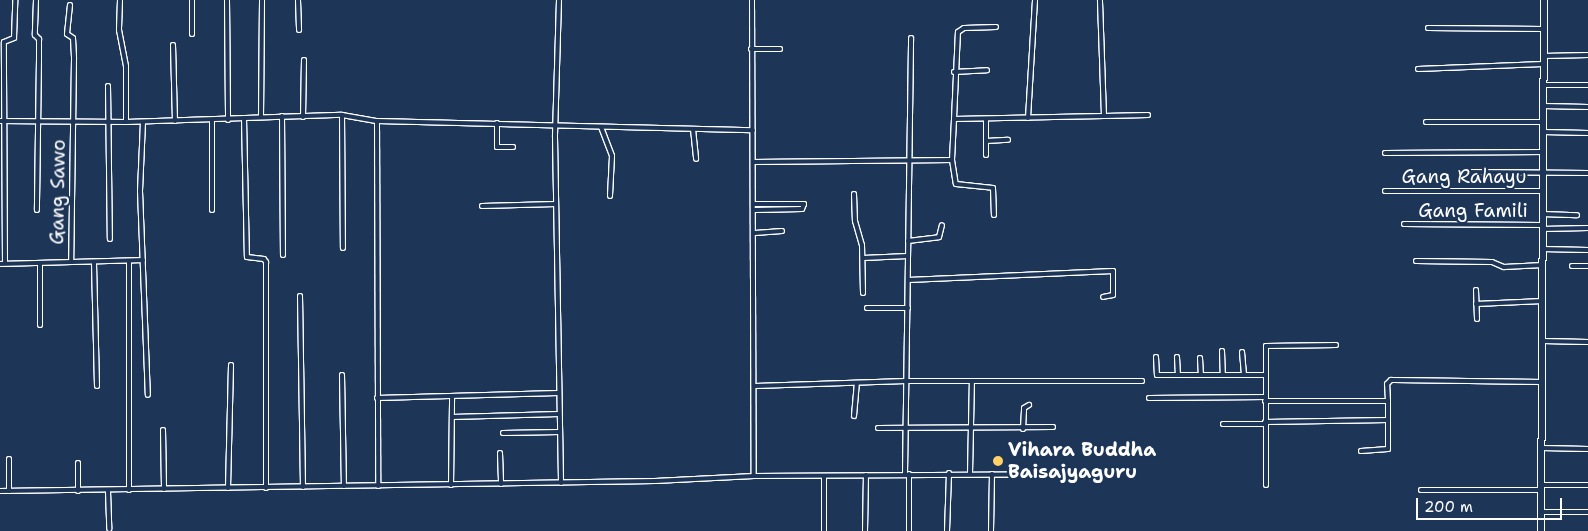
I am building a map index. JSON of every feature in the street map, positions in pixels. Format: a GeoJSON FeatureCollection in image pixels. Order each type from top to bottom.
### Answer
{"type":"FeatureCollection","features":[{"type":"Feature","properties":{"kind":"main road"},"geometry":{"type":"LineString","coordinates":[[1541,531],[1544,0]]}},
{"type":"Feature","properties":{"kind":"street"},"geometry":{"type":"LineString","coordinates":[[5,263],[2,122],[4,42],[14,38],[15,0]]}},
{"type":"Feature","properties":{"kind":"street"},"geometry":{"type":"LineString","coordinates":[[36,0],[34,35],[39,39],[37,210]]}},
{"type":"Feature","properties":{"kind":"street"},"geometry":{"type":"LineString","coordinates":[[120,0],[119,30],[126,66],[126,122]]}},
{"type":"Feature","properties":{"kind":"street"},"geometry":{"type":"LineString","coordinates":[[192,0],[192,34]]}},
{"type":"Feature","properties":{"kind":"street"},"geometry":{"type":"LineString","coordinates":[[227,0],[228,120]]}},
{"type":"Feature","properties":{"kind":"street"},"geometry":{"type":"LineString","coordinates":[[261,116],[262,0]]}},
{"type":"Feature","properties":{"kind":"street"},"geometry":{"type":"LineString","coordinates":[[298,0],[299,30]]}},
{"type":"Feature","properties":{"kind":"street"},"geometry":{"type":"LineString","coordinates":[[559,0],[556,204],[561,483]]}},
{"type":"Feature","properties":{"kind":"street"},"geometry":{"type":"LineString","coordinates":[[752,0],[751,49],[755,210],[754,476]]}},
{"type":"Feature","properties":{"kind":"street"},"geometry":{"type":"LineString","coordinates":[[1028,118],[1035,0]]}},
{"type":"Feature","properties":{"kind":"street"},"geometry":{"type":"LineString","coordinates":[[1100,0],[1104,116]]}},
{"type":"Feature","properties":{"kind":"street","name":"Gang Sawo"},"geometry":{"type":"LineString","coordinates":[[70,5],[67,34],[73,38],[74,122],[71,262]]}},
{"type":"Feature","properties":{"kind":"street"},"geometry":{"type":"LineString","coordinates":[[994,215],[993,188],[956,184],[952,160],[954,72],[959,30],[996,27]]}},
{"type":"Feature","properties":{"kind":"street"},"geometry":{"type":"LineString","coordinates":[[1428,28],[1543,29]]}},
{"type":"Feature","properties":{"kind":"street"},"geometry":{"type":"LineString","coordinates":[[909,531],[906,382],[911,38]]}},
{"type":"Feature","properties":{"kind":"street"},"geometry":{"type":"LineString","coordinates":[[173,45],[175,121]]}},
{"type":"Feature","properties":{"kind":"street"},"geometry":{"type":"LineString","coordinates":[[751,49],[780,50]]}},
{"type":"Feature","properties":{"kind":"street"},"geometry":{"type":"LineString","coordinates":[[1543,56],[1588,55]]}},
{"type":"Feature","properties":{"kind":"street"},"geometry":{"type":"LineString","coordinates":[[302,117],[304,60]]}},
{"type":"Feature","properties":{"kind":"street"},"geometry":{"type":"LineString","coordinates":[[1418,68],[1543,64]]}},
{"type":"Feature","properties":{"kind":"street"},"geometry":{"type":"LineString","coordinates":[[954,72],[987,70]]}},
{"type":"Feature","properties":{"kind":"street"},"geometry":{"type":"LineString","coordinates":[[1543,85],[1588,85]]}},
{"type":"Feature","properties":{"kind":"street"},"geometry":{"type":"LineString","coordinates":[[108,86],[106,120],[110,239]]}},
{"type":"Feature","properties":{"kind":"street"},"geometry":{"type":"LineString","coordinates":[[1543,106],[1588,106]]}},
{"type":"Feature","properties":{"kind":"street"},"geometry":{"type":"LineString","coordinates":[[954,119],[1148,114]]}},
{"type":"Feature","properties":{"kind":"street"},"geometry":{"type":"LineString","coordinates":[[2,122],[106,120],[126,122],[212,121],[261,116],[302,117],[342,115],[377,121],[753,130]]}},
{"type":"Feature","properties":{"kind":"street"},"geometry":{"type":"LineString","coordinates":[[342,115],[344,248]]}},
{"type":"Feature","properties":{"kind":"street"},"geometry":{"type":"LineString","coordinates":[[282,116],[282,255]]}},
{"type":"Feature","properties":{"kind":"street"},"geometry":{"type":"LineString","coordinates":[[244,118],[247,257],[265,259],[266,488]]}},
{"type":"Feature","properties":{"kind":"street"},"geometry":{"type":"LineString","coordinates":[[986,119],[986,155]]}},
{"type":"Feature","properties":{"kind":"street"},"geometry":{"type":"LineString","coordinates":[[212,121],[212,210]]}},
{"type":"Feature","properties":{"kind":"street"},"geometry":{"type":"LineString","coordinates":[[377,121],[378,486]]}},
{"type":"Feature","properties":{"kind":"street"},"geometry":{"type":"LineString","coordinates":[[143,122],[140,158],[148,395]]}},
{"type":"Feature","properties":{"kind":"street"},"geometry":{"type":"LineString","coordinates":[[1426,122],[1543,122]]}},
{"type":"Feature","properties":{"kind":"street"},"geometry":{"type":"LineString","coordinates":[[496,123],[497,147],[513,147]]}},
{"type":"Feature","properties":{"kind":"street"},"geometry":{"type":"LineString","coordinates":[[601,127],[612,156],[610,196]]}},
{"type":"Feature","properties":{"kind":"street"},"geometry":{"type":"LineString","coordinates":[[693,129],[696,159]]}},
{"type":"Feature","properties":{"kind":"street"},"geometry":{"type":"LineString","coordinates":[[1543,132],[1588,133]]}},
{"type":"Feature","properties":{"kind":"street"},"geometry":{"type":"LineString","coordinates":[[986,141],[1008,140]]}},
{"type":"Feature","properties":{"kind":"street"},"geometry":{"type":"LineString","coordinates":[[1385,153],[1544,152]]}},
{"type":"Feature","properties":{"kind":"street"},"geometry":{"type":"LineString","coordinates":[[753,162],[909,163],[952,160]]}},
{"type":"Feature","properties":{"kind":"street"},"geometry":{"type":"LineString","coordinates":[[1467,172],[1588,173]]}},
{"type":"Feature","properties":{"kind":"street","name":"Gang Rahayu"},"geometry":{"type":"LineString","coordinates":[[1385,190],[1542,191]]}},
{"type":"Feature","properties":{"kind":"street"},"geometry":{"type":"LineString","coordinates":[[854,194],[855,221],[863,258],[863,293]]}},
{"type":"Feature","properties":{"kind":"street"},"geometry":{"type":"LineString","coordinates":[[482,206],[556,204]]}},
{"type":"Feature","properties":{"kind":"street"},"geometry":{"type":"LineString","coordinates":[[754,204],[804,204],[802,209],[755,210]]}},
{"type":"Feature","properties":{"kind":"street"},"geometry":{"type":"LineString","coordinates":[[1542,214],[1577,215]]}},
{"type":"Feature","properties":{"kind":"street","name":"Gang Famili"},"geometry":{"type":"LineString","coordinates":[[1404,224],[1588,228]]}},
{"type":"Feature","properties":{"kind":"street"},"geometry":{"type":"LineString","coordinates":[[908,241],[939,237],[942,225]]}},
{"type":"Feature","properties":{"kind":"street"},"geometry":{"type":"LineString","coordinates":[[755,233],[782,231]]}},
{"type":"Feature","properties":{"kind":"street"},"geometry":{"type":"LineString","coordinates":[[1542,249],[1588,250]]}},
{"type":"Feature","properties":{"kind":"street"},"geometry":{"type":"LineString","coordinates":[[863,258],[908,256]]}},
{"type":"Feature","properties":{"kind":"street"},"geometry":{"type":"LineString","coordinates":[[0,264],[143,260]]}},
{"type":"Feature","properties":{"kind":"street"},"geometry":{"type":"LineString","coordinates":[[129,261],[129,490]]}},
{"type":"Feature","properties":{"kind":"street"},"geometry":{"type":"LineString","coordinates":[[1416,261],[1489,262],[1504,267],[1542,265]]}},
{"type":"Feature","properties":{"kind":"street"},"geometry":{"type":"LineString","coordinates":[[94,262],[97,386]]}},
{"type":"Feature","properties":{"kind":"street"},"geometry":{"type":"LineString","coordinates":[[40,263],[40,325]]}},
{"type":"Feature","properties":{"kind":"street"},"geometry":{"type":"LineString","coordinates":[[1572,266],[1588,266]]}},
{"type":"Feature","properties":{"kind":"street"},"geometry":{"type":"LineString","coordinates":[[908,280],[1113,271],[1113,295],[1103,297]]}},
{"type":"Feature","properties":{"kind":"street"},"geometry":{"type":"LineString","coordinates":[[1476,290],[1477,319]]}},
{"type":"Feature","properties":{"kind":"street"},"geometry":{"type":"LineString","coordinates":[[300,296],[304,487]]}},
{"type":"Feature","properties":{"kind":"street"},"geometry":{"type":"LineString","coordinates":[[1476,304],[1543,301]]}},
{"type":"Feature","properties":{"kind":"street"},"geometry":{"type":"LineString","coordinates":[[867,308],[908,308]]}},
{"type":"Feature","properties":{"kind":"street"},"geometry":{"type":"LineString","coordinates":[[1543,342],[1588,342]]}},
{"type":"Feature","properties":{"kind":"street"},"geometry":{"type":"LineString","coordinates":[[1266,486],[1266,346],[1336,346]]}},
{"type":"Feature","properties":{"kind":"street"},"geometry":{"type":"LineString","coordinates":[[1222,351],[1223,375]]}},
{"type":"Feature","properties":{"kind":"street"},"geometry":{"type":"LineString","coordinates":[[1242,352],[1244,375]]}},
{"type":"Feature","properties":{"kind":"street"},"geometry":{"type":"LineString","coordinates":[[1156,357],[1157,375],[1266,375]]}},
{"type":"Feature","properties":{"kind":"street"},"geometry":{"type":"LineString","coordinates":[[1177,357],[1178,375]]}},
{"type":"Feature","properties":{"kind":"street"},"geometry":{"type":"LineString","coordinates":[[1200,358],[1201,375]]}},
{"type":"Feature","properties":{"kind":"street"},"geometry":{"type":"LineString","coordinates":[[228,488],[231,365]]}},
{"type":"Feature","properties":{"kind":"street"},"geometry":{"type":"LineString","coordinates":[[342,375],[344,486]]}},
{"type":"Feature","properties":{"kind":"street"},"geometry":{"type":"LineString","coordinates":[[1361,451],[1388,449],[1387,384],[1391,380],[1542,382]]}},
{"type":"Feature","properties":{"kind":"street"},"geometry":{"type":"LineString","coordinates":[[755,386],[972,381],[1142,381]]}},
{"type":"Feature","properties":{"kind":"street"},"geometry":{"type":"LineString","coordinates":[[970,474],[972,381]]}},
{"type":"Feature","properties":{"kind":"street"},"geometry":{"type":"LineString","coordinates":[[854,416],[857,383]]}},
{"type":"Feature","properties":{"kind":"street"},"geometry":{"type":"LineString","coordinates":[[377,398],[558,393]]}},
{"type":"Feature","properties":{"kind":"street"},"geometry":{"type":"LineString","coordinates":[[451,485],[452,397]]}},
{"type":"Feature","properties":{"kind":"street"},"geometry":{"type":"LineString","coordinates":[[1149,398],[1388,401]]}},
{"type":"Feature","properties":{"kind":"street"},"geometry":{"type":"LineString","coordinates":[[1023,428],[1024,408],[1029,405]]}},
{"type":"Feature","properties":{"kind":"street"},"geometry":{"type":"LineString","coordinates":[[452,417],[559,414]]}},
{"type":"Feature","properties":{"kind":"street"},"geometry":{"type":"LineString","coordinates":[[1223,424],[1388,420]]}},
{"type":"Feature","properties":{"kind":"street"},"geometry":{"type":"LineString","coordinates":[[878,428],[972,430],[1052,426]]}},
{"type":"Feature","properties":{"kind":"street"},"geometry":{"type":"LineString","coordinates":[[163,430],[164,489]]}},
{"type":"Feature","properties":{"kind":"street"},"geometry":{"type":"LineString","coordinates":[[503,433],[559,432]]}},
{"type":"Feature","properties":{"kind":"street"},"geometry":{"type":"LineString","coordinates":[[1542,448],[1588,449]]}},
{"type":"Feature","properties":{"kind":"street"},"geometry":{"type":"LineString","coordinates":[[500,453],[501,484]]}},
{"type":"Feature","properties":{"kind":"street"},"geometry":{"type":"LineString","coordinates":[[9,459],[9,491]]}},
{"type":"Feature","properties":{"kind":"street"},"geometry":{"type":"LineString","coordinates":[[78,462],[78,491]]}},
{"type":"Feature","properties":{"kind":"street"},"geometry":{"type":"LineString","coordinates":[[947,531],[949,474]]}},
{"type":"Feature","properties":{"kind":"street"},"geometry":{"type":"LineString","coordinates":[[991,531],[992,474]]}},
{"type":"Feature","properties":{"kind":"street"},"geometry":{"type":"LineString","coordinates":[[0,491],[108,491],[561,483],[754,476],[1093,474]]}},
{"type":"Feature","properties":{"kind":"street"},"geometry":{"type":"LineString","coordinates":[[865,531],[866,475]]}},
{"type":"Feature","properties":{"kind":"street"},"geometry":{"type":"LineString","coordinates":[[824,476],[824,531]]}},
{"type":"Feature","properties":{"kind":"street"},"geometry":{"type":"LineString","coordinates":[[1422,490],[1588,486]]}},
{"type":"Feature","properties":{"kind":"street"},"geometry":{"type":"LineString","coordinates":[[108,491],[109,529]]}},
{"type":"Feature","properties":{"kind":"street"},"geometry":{"type":"LineString","coordinates":[[1541,512],[1588,512]]}},
{"type":"Feature","properties":{"kind":"place","name":"Vihara Buddha Baisajyaguru"},"geometry":{"type":"Point","coordinates":[998,461]}}]}
